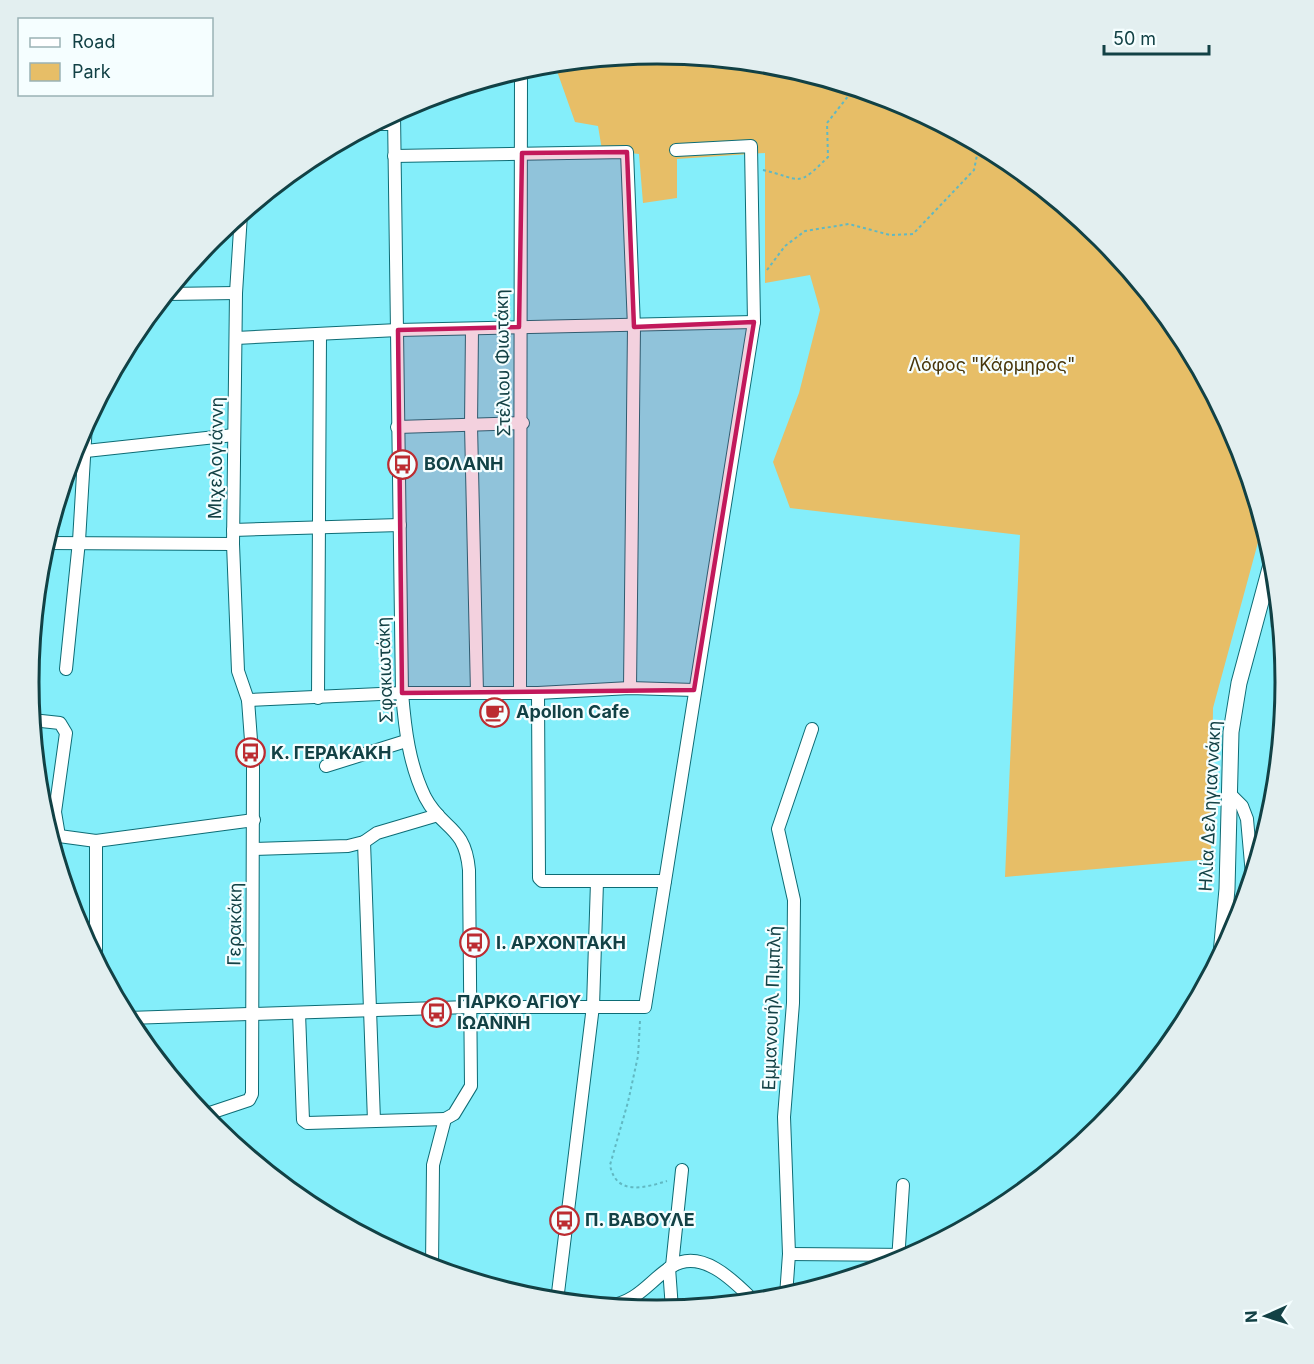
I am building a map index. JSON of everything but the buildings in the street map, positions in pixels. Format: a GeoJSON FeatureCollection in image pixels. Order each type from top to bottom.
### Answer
{"type":"FeatureCollection","features":[{"type":"Feature","properties":{"kind":"street","name":"Στέλιου Φιωτάκη"},"geometry":{"type":"LineString","coordinates":[[520,692],[523,423],[519,327],[521,79]]}},
{"type":"Feature","properties":{"kind":"street","name":"Σφακιωτάκη"},"geometry":{"type":"LineString","coordinates":[[393,124],[402,693],[406,741],[419,783],[438,814],[465,844],[468,855],[471,1086],[454,1114],[445,1119],[433,1165],[432,1257]]}},
{"type":"Feature","properties":{"kind":"street"},"geometry":{"type":"LineString","coordinates":[[138,1018],[371,1012],[469,1007],[593,1006],[641,1009],[646,1005],[754,322],[751,146],[676,150]]}},
{"type":"Feature","properties":{"kind":"street"},"geometry":{"type":"LineString","coordinates":[[394,156],[627,152],[634,327],[630,688]]}},
{"type":"Feature","properties":{"kind":"street","name":"Μιχελογιάννη"},"geometry":{"type":"LineString","coordinates":[[240,226],[236,293],[233,544],[238,671],[248,700]]}},
{"type":"Feature","properties":{"kind":"street"},"geometry":{"type":"LineString","coordinates":[[177,294],[236,293]]}},
{"type":"Feature","properties":{"kind":"street"},"geometry":{"type":"LineString","coordinates":[[236,338],[398,330],[634,327],[754,322]]}},
{"type":"Feature","properties":{"kind":"street"},"geometry":{"type":"LineString","coordinates":[[472,329],[471,425],[477,693]]}},
{"type":"Feature","properties":{"kind":"street"},"geometry":{"type":"LineString","coordinates":[[318,698],[317,529],[320,335]]}},
{"type":"Feature","properties":{"kind":"street"},"geometry":{"type":"LineString","coordinates":[[397,427],[523,423]]}},
{"type":"Feature","properties":{"kind":"street"},"geometry":{"type":"LineString","coordinates":[[86,451],[234,435]]}},
{"type":"Feature","properties":{"kind":"street"},"geometry":{"type":"LineString","coordinates":[[66,669],[86,446]]}},
{"type":"Feature","properties":{"kind":"street"},"geometry":{"type":"LineString","coordinates":[[233,530],[400,525]]}},
{"type":"Feature","properties":{"kind":"street"},"geometry":{"type":"LineString","coordinates":[[55,542],[233,544]]}},
{"type":"Feature","properties":{"kind":"street","name":"Ηλία Δεληγιαννάκη"},"geometry":{"type":"LineString","coordinates":[[1223,928],[1227,889],[1228,792],[1232,732],[1239,683],[1267,581]]}},
{"type":"Feature","properties":{"kind":"street"},"geometry":{"type":"LineString","coordinates":[[248,700],[402,693],[538,693],[630,688],[694,690]]}},
{"type":"Feature","properties":{"kind":"street"},"geometry":{"type":"LineString","coordinates":[[538,693],[539,878],[542,881],[665,881]]}},
{"type":"Feature","properties":{"kind":"street","name":"Γερακάκη"},"geometry":{"type":"LineString","coordinates":[[214,1112],[249,1100],[252,1094],[254,820],[248,700]]}},
{"type":"Feature","properties":{"kind":"street"},"geometry":{"type":"LineString","coordinates":[[40,721],[57,722],[66,733],[51,803]]}},
{"type":"Feature","properties":{"kind":"street","name":"Εµµανουήλ Πιµπλή"},"geometry":{"type":"LineString","coordinates":[[787,1286],[789,1254],[784,1117],[793,1003],[794,900],[778,829],[812,729]]}},
{"type":"Feature","properties":{"kind":"street"},"geometry":{"type":"LineString","coordinates":[[326,766],[406,741]]}},
{"type":"Feature","properties":{"kind":"street"},"geometry":{"type":"LineString","coordinates":[[1228,792],[1242,806],[1247,819],[1250,854]]}},
{"type":"Feature","properties":{"kind":"street"},"geometry":{"type":"LineString","coordinates":[[254,849],[322,848],[364,842],[377,833],[438,814]]}},
{"type":"Feature","properties":{"kind":"street"},"geometry":{"type":"LineString","coordinates":[[59,839],[96,840],[254,820]]}},
{"type":"Feature","properties":{"kind":"street"},"geometry":{"type":"LineString","coordinates":[[96,840],[96,940]]}},
{"type":"Feature","properties":{"kind":"street"},"geometry":{"type":"LineString","coordinates":[[364,842],[374,1121]]}},
{"type":"Feature","properties":{"kind":"street"},"geometry":{"type":"LineString","coordinates":[[558,1292],[593,1006],[597,882]]}},
{"type":"Feature","properties":{"kind":"street"},"geometry":{"type":"LineString","coordinates":[[299,1013],[305,1122],[445,1119]]}},
{"type":"Feature","properties":{"kind":"street"},"geometry":{"type":"LineString","coordinates":[[672,1300],[670,1267],[681,1174]]}},
{"type":"Feature","properties":{"kind":"street"},"geometry":{"type":"LineString","coordinates":[[902,1249],[903,1185]]}},
{"type":"Feature","properties":{"kind":"street"},"geometry":{"type":"LineString","coordinates":[[789,1254],[882,1257]]}},
{"type":"Feature","properties":{"kind":"street"},"geometry":{"type":"LineString","coordinates":[[628,1299],[650,1287],[670,1267],[694,1260],[713,1267],[733,1280],[747,1294]]}},
{"type":"Feature","properties":{"kind":"path"},"geometry":{"type":"LineString","coordinates":[[751,168],[789,180],[808,177],[828,157],[827,123],[849,95]]}},
{"type":"Feature","properties":{"kind":"path"},"geometry":{"type":"LineString","coordinates":[[753,290],[785,246],[806,231],[849,224],[890,235],[913,234],[974,170],[977,154]]}},
{"type":"Feature","properties":{"kind":"path"},"geometry":{"type":"LineString","coordinates":[[641,1009],[638,1056],[628,1102],[611,1154],[612,1176],[619,1184],[629,1188],[681,1174]]}},
{"type":"Feature","properties":{"kind":"highlighted area"},"geometry":{"type":"Polygon","coordinates":[[[627,152],[634,327],[754,322],[694,690],[402,693],[398,330],[519,327],[522,153],[627,152]]]}},
{"type":"Feature","properties":{"kind":"green space","name":"Λόφος \"Κάρμηρος\""},"geometry":{"type":"Polygon","coordinates":[[[617,65],[697,65],[778,76],[856,97],[930,128],[1000,168],[1064,217],[1122,275],[1171,339],[1211,409],[1242,483],[1258,541],[1213,708],[1211,859],[1005,877],[1020,535],[790,508],[773,462],[799,393],[820,310],[810,275],[765,283],[765,153],[677,159],[677,198],[643,203],[639,154],[602,150],[598,126],[575,122],[557,72],[576,69],[617,65]]]}},
{"type":"Feature","properties":{"kind":"place","name":"ΒΟΛΑΝΗ"},"geometry":{"type":"Point","coordinates":[403,464]}},
{"type":"Feature","properties":{"kind":"place","name":"Apollon Cafe"},"geometry":{"type":"Point","coordinates":[495,712]}},
{"type":"Feature","properties":{"kind":"place","name":"Κ. ΓΕΡΑΚΑΚΗ"},"geometry":{"type":"Point","coordinates":[250,753]}},
{"type":"Feature","properties":{"kind":"place","name":"Ι. ΑΡΧΟΝΤΑΚΗ"},"geometry":{"type":"Point","coordinates":[475,943]}},
{"type":"Feature","properties":{"kind":"place","name":"ΠΑΡΚΟ ΑΓΙΟΥ ΙΩΑΝΝΗ"},"geometry":{"type":"Point","coordinates":[436,1012]}},
{"type":"Feature","properties":{"kind":"place","name":"Π. ΒΑΒΟΥΛΕ"},"geometry":{"type":"Point","coordinates":[564,1220]}}]}
